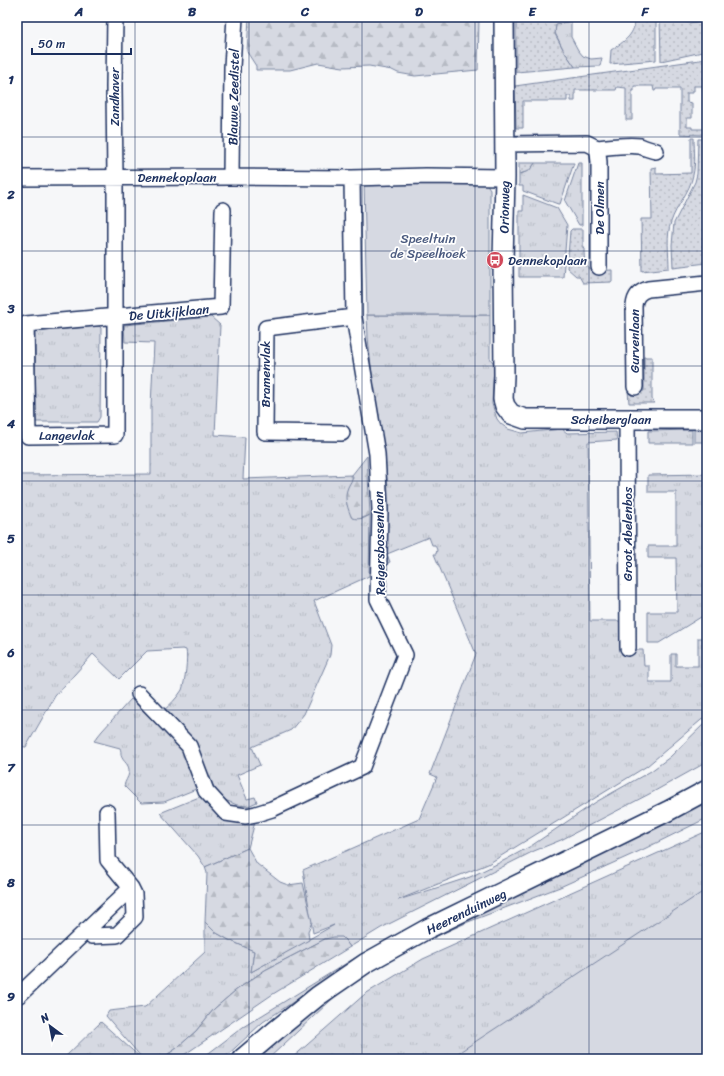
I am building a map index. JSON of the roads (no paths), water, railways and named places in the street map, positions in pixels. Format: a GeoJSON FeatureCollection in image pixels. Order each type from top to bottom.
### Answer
{"type":"FeatureCollection","features":[{"type":"Feature","properties":{"kind":"street","name":"Zandhaver"},"geometry":{"type":"LineString","coordinates":[[115,17],[115,178]]}},
{"type":"Feature","properties":{"kind":"street","name":"Blauwe Zeedistel"},"geometry":{"type":"LineString","coordinates":[[231,177],[232,67],[235,17]]}},
{"type":"Feature","properties":{"kind":"street","name":"Orionweg"},"geometry":{"type":"LineString","coordinates":[[504,17],[505,178],[503,399],[508,411],[515,416]]}},
{"type":"Feature","properties":{"kind":"street"},"geometry":{"type":"LineString","coordinates":[[505,144],[587,143],[597,148],[639,146],[656,151]]}},
{"type":"Feature","properties":{"kind":"street","name":"De Olmen"},"geometry":{"type":"LineString","coordinates":[[597,148],[599,162],[599,267]]}},
{"type":"Feature","properties":{"kind":"street","name":"Dennekoplaan"},"geometry":{"type":"LineString","coordinates":[[17,178],[352,178],[426,176],[505,178]]}},
{"type":"Feature","properties":{"kind":"street","name":"Langevlak"},"geometry":{"type":"LineString","coordinates":[[115,178],[115,316],[115,435],[28,436],[26,324],[115,316]]}},
{"type":"Feature","properties":{"kind":"street","name":"Reigersbossenlaan"},"geometry":{"type":"LineString","coordinates":[[139,694],[189,746],[206,791],[226,813],[246,816],[272,809],[362,767],[405,655],[378,599],[380,510],[377,454],[354,317],[352,178]]}},
{"type":"Feature","properties":{"kind":"street","name":"De Uitkijklaan"},"geometry":{"type":"LineString","coordinates":[[115,316],[221,307],[223,210]]}},
{"type":"Feature","properties":{"kind":"street","name":"Gurvenlaan"},"geometry":{"type":"LineString","coordinates":[[635,387],[634,300],[636,296],[648,289],[707,283]]}},
{"type":"Feature","properties":{"kind":"street","name":"Bramenvlak"},"geometry":{"type":"LineString","coordinates":[[342,433],[265,432],[266,328],[354,317]]}},
{"type":"Feature","properties":{"kind":"street","name":"Scheiberglaan"},"geometry":{"type":"LineString","coordinates":[[515,416],[525,419],[707,419]]}},
{"type":"Feature","properties":{"kind":"street","name":"Groot Abelenbos"},"geometry":{"type":"LineString","coordinates":[[627,419],[628,648]]}},
{"type":"Feature","properties":{"kind":"street","name":"Heerenduinweg"},"geometry":{"type":"LineString","coordinates":[[242,1059],[318,996],[366,963],[427,929],[668,811],[707,790]]}},
{"type":"Feature","properties":{"kind":"street"},"geometry":{"type":"LineString","coordinates":[[86,930],[92,936],[117,936],[135,917],[134,894],[131,888],[108,860],[107,812]]}},
{"type":"Feature","properties":{"kind":"street"},"geometry":{"type":"LineString","coordinates":[[17,995],[19,995],[131,888]]}},
{"type":"Feature","properties":{"kind":"place","name":"Dennekoplaan"},"geometry":{"type":"Point","coordinates":[495,260]}},
{"type":"Feature","properties":{"kind":"park label","name":"Speeltuin de Speelhoek"},"geometry":{"type":"Point","coordinates":[428,246]}}]}
